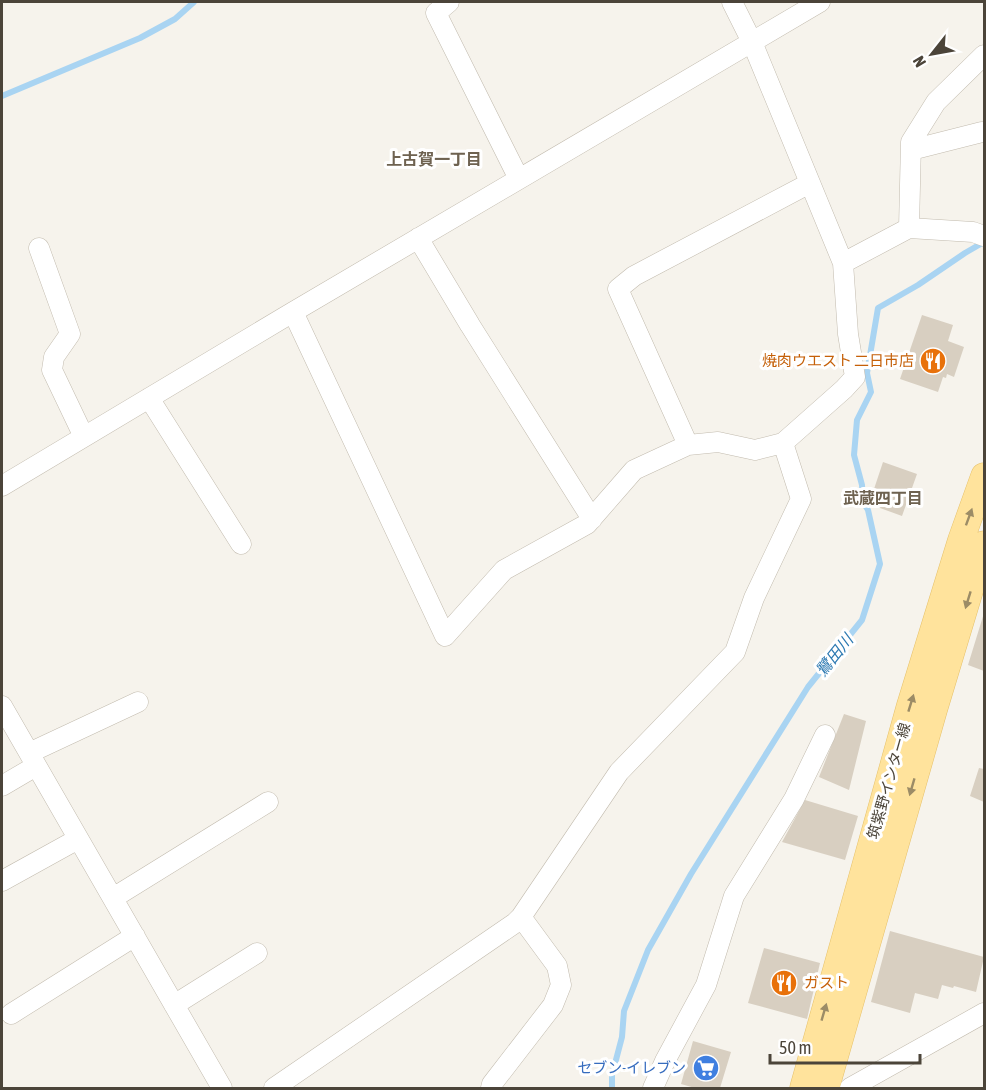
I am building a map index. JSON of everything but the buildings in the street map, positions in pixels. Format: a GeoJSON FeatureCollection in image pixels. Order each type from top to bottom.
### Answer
{"type":"FeatureCollection","features":[{"type":"Feature","properties":{"kind":"main road","name":"筑紫野インター線"},"geometry":{"type":"LineString","coordinates":[[803,1089],[910,705],[961,540],[984,476]]}},
{"type":"Feature","properties":{"kind":"main road","name":"筑紫野インター線"},"geometry":{"type":"LineString","coordinates":[[826,1089],[984,544]]}},
{"type":"Feature","properties":{"kind":"street"},"geometry":{"type":"LineString","coordinates":[[449,2],[436,13],[519,179]]}},
{"type":"Feature","properties":{"kind":"street"},"geometry":{"type":"LineString","coordinates":[[293,312],[445,636],[504,570],[587,524],[634,470],[688,445],[718,442],[755,450],[783,443],[844,389],[855,376],[848,334],[843,263],[752,42],[732,2]]}},
{"type":"Feature","properties":{"kind":"street"},"geometry":{"type":"LineString","coordinates":[[2,486],[820,2]]}},
{"type":"Feature","properties":{"kind":"street"},"geometry":{"type":"LineString","coordinates":[[909,228],[911,142],[936,102],[984,55]]}},
{"type":"Feature","properties":{"kind":"street"},"geometry":{"type":"LineString","coordinates":[[911,150],[982,132]]}},
{"type":"Feature","properties":{"kind":"street"},"geometry":{"type":"LineString","coordinates":[[688,445],[618,289],[634,276],[810,183]]}},
{"type":"Feature","properties":{"kind":"street"},"geometry":{"type":"LineString","coordinates":[[843,263],[909,228],[973,232],[984,236]]}},
{"type":"Feature","properties":{"kind":"street"},"geometry":{"type":"LineString","coordinates":[[418,238],[592,519]]}},
{"type":"Feature","properties":{"kind":"street"},"geometry":{"type":"LineString","coordinates":[[39,248],[70,334],[54,357],[52,370],[84,437]]}},
{"type":"Feature","properties":{"kind":"street"},"geometry":{"type":"LineString","coordinates":[[149,398],[241,544]]}},
{"type":"Feature","properties":{"kind":"street"},"geometry":{"type":"LineString","coordinates":[[274,1089],[515,923],[619,772],[735,652],[754,598],[801,499],[783,443]]}},
{"type":"Feature","properties":{"kind":"street"},"geometry":{"type":"LineString","coordinates":[[2,786],[33,760],[138,702]]}},
{"type":"Feature","properties":{"kind":"street"},"geometry":{"type":"LineString","coordinates":[[2,706],[222,1089]]}},
{"type":"Feature","properties":{"kind":"street"},"geometry":{"type":"LineString","coordinates":[[653,1089],[665,1061],[706,985],[734,896],[794,799],[825,735]]}},
{"type":"Feature","properties":{"kind":"street"},"geometry":{"type":"LineString","coordinates":[[112,898],[268,802]]}},
{"type":"Feature","properties":{"kind":"street"},"geometry":{"type":"LineString","coordinates":[[2,881],[78,839]]}},
{"type":"Feature","properties":{"kind":"street"},"geometry":{"type":"LineString","coordinates":[[491,1089],[492,1084],[553,1005],[561,986],[557,966],[520,917]]}},
{"type":"Feature","properties":{"kind":"street"},"geometry":{"type":"LineString","coordinates":[[11,1014],[135,936]]}},
{"type":"Feature","properties":{"kind":"street"},"geometry":{"type":"LineString","coordinates":[[174,1005],[257,954]]}},
{"type":"Feature","properties":{"kind":"street"},"geometry":{"type":"LineString","coordinates":[[850,1089],[984,1013]]}},
{"type":"Feature","properties":{"kind":"waterway"},"geometry":{"type":"LineString","coordinates":[[2,96],[140,38],[175,19],[194,2]]}},
{"type":"Feature","properties":{"kind":"waterway","name":"鷺田川"},"geometry":{"type":"LineString","coordinates":[[612,1088],[612,1075],[622,1037],[624,1011],[648,950],[691,874],[808,687],[862,620],[880,564],[868,510],[863,502],[862,485],[854,455],[857,420],[871,392],[867,373],[878,308],[984,242]]}},
{"type":"Feature","properties":{"kind":"place","name":"焼肉ウエスト 二日市店"},"geometry":{"type":"Point","coordinates":[933,361]}},
{"type":"Feature","properties":{"kind":"place","name":"ガスト"},"geometry":{"type":"Point","coordinates":[784,983]}},
{"type":"Feature","properties":{"kind":"place","name":"セブン-イレブン"},"geometry":{"type":"Point","coordinates":[706,1068]}},
{"type":"Feature","properties":{"kind":"district","name":"上古賀一丁目"},"geometry":{"type":"Point","coordinates":[434,159]}},
{"type":"Feature","properties":{"kind":"district","name":"武蔵四丁目"},"geometry":{"type":"Point","coordinates":[883,498]}}]}
